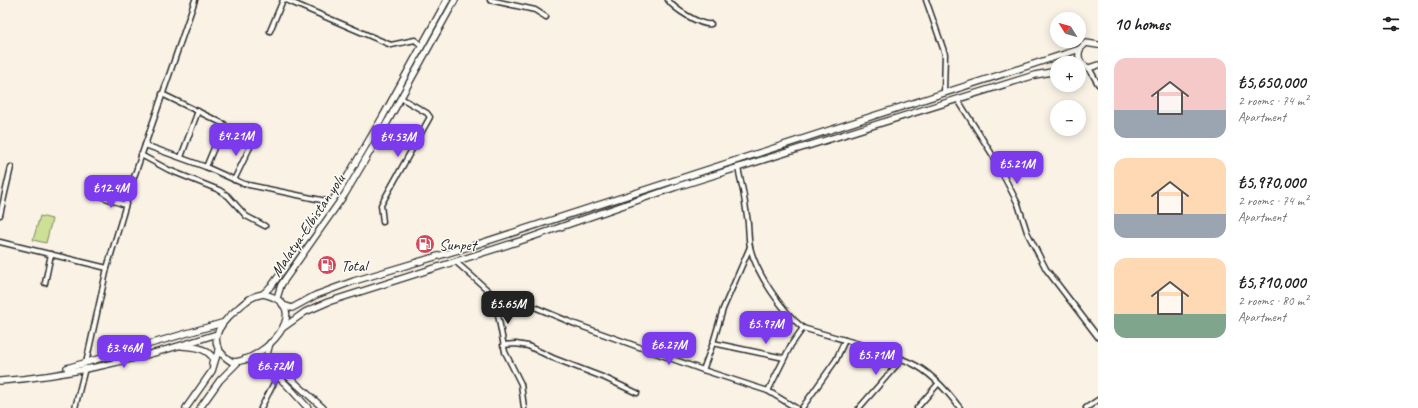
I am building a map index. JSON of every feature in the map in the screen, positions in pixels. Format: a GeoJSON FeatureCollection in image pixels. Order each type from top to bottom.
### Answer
{"type":"FeatureCollection","features":[{"type":"Feature","properties":{"kind":"main road","name":"Malatya-Elbistan yolu"},"geometry":{"type":"LineString","coordinates":[[263,294],[273,284],[331,202],[382,118],[447,0]]}},
{"type":"Feature","properties":{"kind":"main road","name":"Malatya-Elbistan yolu"},"geometry":{"type":"LineString","coordinates":[[277,298],[281,285],[345,194],[401,98],[455,0]]}},
{"type":"Feature","properties":{"kind":"main road"},"geometry":{"type":"LineString","coordinates":[[283,305],[292,308],[316,295],[354,281],[474,245],[1080,49],[1086,43],[1097,44]]}},
{"type":"Feature","properties":{"kind":"main road"},"geometry":{"type":"LineString","coordinates":[[1078,56],[1080,49]]}},
{"type":"Feature","properties":{"kind":"main road"},"geometry":{"type":"LineString","coordinates":[[1086,67],[1098,65]]}},
{"type":"Feature","properties":{"kind":"main road"},"geometry":{"type":"LineString","coordinates":[[284,327],[305,312],[328,302],[526,240],[676,187],[1035,75],[1050,72]]}},
{"type":"Feature","properties":{"kind":"main road"},"geometry":{"type":"LineString","coordinates":[[86,365],[222,323],[253,296],[263,294],[277,298],[283,305],[287,319],[282,332],[259,352],[238,362],[220,380],[200,408]]}},
{"type":"Feature","properties":{"kind":"main road"},"geometry":{"type":"LineString","coordinates":[[222,323],[217,334],[216,344],[227,359],[232,362],[238,362]]}},
{"type":"Feature","properties":{"kind":"main road"},"geometry":{"type":"LineString","coordinates":[[0,381],[25,379],[178,346],[217,334]]}},
{"type":"Feature","properties":{"kind":"main road"},"geometry":{"type":"LineString","coordinates":[[270,342],[267,354],[271,362],[323,408]]}},
{"type":"Feature","properties":{"kind":"main road"},"geometry":{"type":"LineString","coordinates":[[178,346],[198,347],[209,353],[213,358],[212,371]]}},
{"type":"Feature","properties":{"kind":"main road"},"geometry":{"type":"LineString","coordinates":[[186,408],[212,371],[219,348]]}},
{"type":"Feature","properties":{"kind":"main road"},"geometry":{"type":"LineString","coordinates":[[245,359],[265,366],[308,408]]}},
{"type":"Feature","properties":{"kind":"street"},"geometry":{"type":"LineString","coordinates":[[75,408],[86,365],[106,268],[141,155],[195,0]]}},
{"type":"Feature","properties":{"kind":"street"},"geometry":{"type":"LineString","coordinates":[[270,31],[283,0]]}},
{"type":"Feature","properties":{"kind":"street"},"geometry":{"type":"LineString","coordinates":[[286,0],[391,45],[415,40],[422,46]]}},
{"type":"Feature","properties":{"kind":"street"},"geometry":{"type":"LineString","coordinates":[[490,0],[535,10],[546,17]]}},
{"type":"Feature","properties":{"kind":"street"},"geometry":{"type":"LineString","coordinates":[[668,0],[694,20],[707,25],[711,24]]}},
{"type":"Feature","properties":{"kind":"street"},"geometry":{"type":"LineString","coordinates":[[926,0],[945,54],[944,92]]}},
{"type":"Feature","properties":{"kind":"street"},"geometry":{"type":"LineString","coordinates":[[1086,68],[1098,84]]}},
{"type":"Feature","properties":{"kind":"street"},"geometry":{"type":"LineString","coordinates":[[162,94],[224,124],[206,167]]}},
{"type":"Feature","properties":{"kind":"street"},"geometry":{"type":"LineString","coordinates":[[383,222],[380,205],[430,117],[427,113],[401,98]]}},
{"type":"Feature","properties":{"kind":"street"},"geometry":{"type":"LineString","coordinates":[[958,100],[995,160],[1018,204],[1028,232],[1042,258],[1046,269],[1098,337]]}},
{"type":"Feature","properties":{"kind":"street"},"geometry":{"type":"LineString","coordinates":[[181,157],[198,111]]}},
{"type":"Feature","properties":{"kind":"street"},"geometry":{"type":"LineString","coordinates":[[234,180],[253,141]]}},
{"type":"Feature","properties":{"kind":"street"},"geometry":{"type":"LineString","coordinates":[[145,145],[181,157],[234,180],[253,186],[331,202]]}},
{"type":"Feature","properties":{"kind":"street"},"geometry":{"type":"LineString","coordinates":[[141,155],[169,170],[220,190],[228,196],[246,216],[265,226]]}},
{"type":"Feature","properties":{"kind":"street"},"geometry":{"type":"LineString","coordinates":[[0,215],[11,167]]}},
{"type":"Feature","properties":{"kind":"street"},"geometry":{"type":"LineString","coordinates":[[738,168],[745,201],[750,247],[760,272],[794,321],[804,328],[845,340],[912,363],[938,384],[960,408]]}},
{"type":"Feature","properties":{"kind":"street"},"geometry":{"type":"LineString","coordinates":[[103,197],[125,205]]}},
{"type":"Feature","properties":{"kind":"street"},"geometry":{"type":"LineString","coordinates":[[0,242],[106,268]]}},
{"type":"Feature","properties":{"kind":"street"},"geometry":{"type":"LineString","coordinates":[[702,370],[714,343],[723,309],[750,247]]}},
{"type":"Feature","properties":{"kind":"street"},"geometry":{"type":"LineString","coordinates":[[45,283],[51,254]]}},
{"type":"Feature","properties":{"kind":"street"},"geometry":{"type":"LineString","coordinates":[[456,262],[491,293],[495,299],[503,345],[521,384],[524,408]]}},
{"type":"Feature","properties":{"kind":"street"},"geometry":{"type":"LineString","coordinates":[[495,299],[520,301],[575,324],[702,370],[768,391],[796,408]]}},
{"type":"Feature","properties":{"kind":"street"},"geometry":{"type":"LineString","coordinates":[[768,391],[791,344],[804,328]]}},
{"type":"Feature","properties":{"kind":"street"},"geometry":{"type":"LineString","coordinates":[[802,408],[836,360],[845,340]]}},
{"type":"Feature","properties":{"kind":"street"},"geometry":{"type":"LineString","coordinates":[[714,343],[784,358]]}},
{"type":"Feature","properties":{"kind":"street"},"geometry":{"type":"LineString","coordinates":[[503,345],[516,344],[528,346],[553,358],[606,378],[637,393]]}},
{"type":"Feature","properties":{"kind":"street"},"geometry":{"type":"LineString","coordinates":[[859,408],[902,359]]}},
{"type":"Feature","properties":{"kind":"street"},"geometry":{"type":"LineString","coordinates":[[261,408],[277,377]]}},
{"type":"Feature","properties":{"kind":"street"},"geometry":{"type":"LineString","coordinates":[[917,408],[938,384]]}},
{"type":"Feature","properties":{"kind":"street"},"geometry":{"type":"LineString","coordinates":[[1086,408],[1098,400]]}},
{"type":"Feature","properties":{"kind":"green space"},"geometry":{"type":"Polygon","coordinates":[[[40,216],[52,219],[46,243],[33,240],[40,216]]]}},
{"type":"Feature","properties":{"kind":"place","name":"Sunpet"},"geometry":{"type":"Point","coordinates":[425,244]}},
{"type":"Feature","properties":{"kind":"place","name":"Total"},"geometry":{"type":"Point","coordinates":[327,265]}}]}
